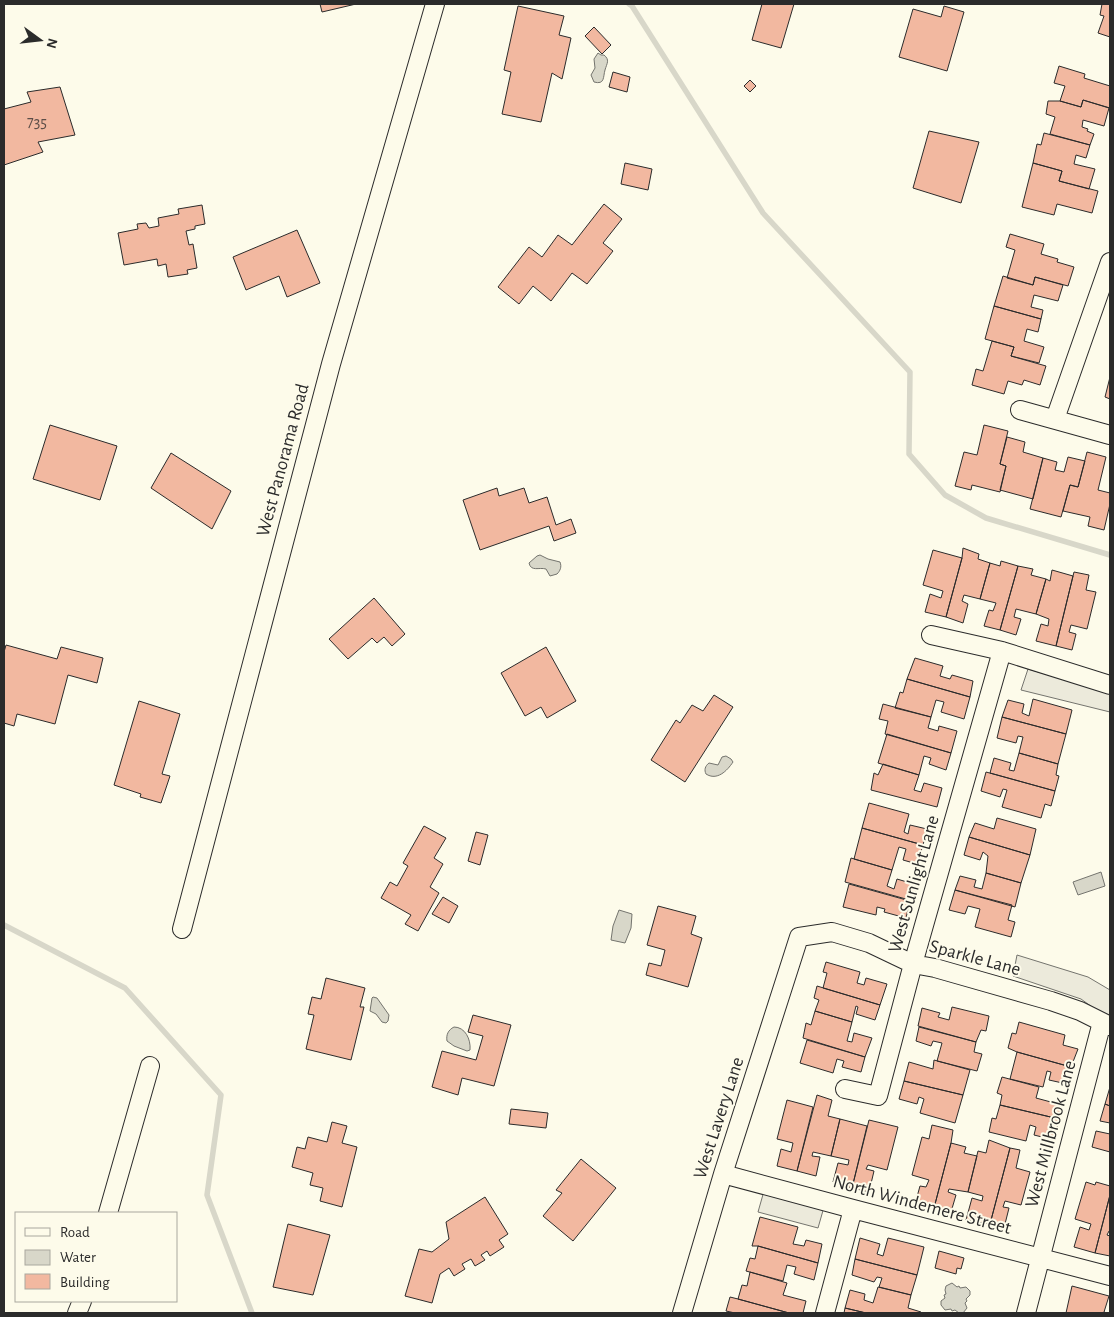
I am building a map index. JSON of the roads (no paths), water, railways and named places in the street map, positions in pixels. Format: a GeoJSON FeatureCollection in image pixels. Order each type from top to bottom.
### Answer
{"type":"FeatureCollection","features":[{"type":"Feature","properties":{"kind":"street","name":"West Panorama Road"},"geometry":{"type":"LineString","coordinates":[[182,929],[330,364],[435,4]]}},
{"type":"Feature","properties":{"kind":"street"},"geometry":{"type":"LineString","coordinates":[[1056,419],[1110,262]]}},
{"type":"Feature","properties":{"kind":"street"},"geometry":{"type":"LineString","coordinates":[[1020,410],[1110,435]]}},
{"type":"Feature","properties":{"kind":"street"},"geometry":{"type":"LineString","coordinates":[[931,635],[1002,651],[1110,685]]}},
{"type":"Feature","properties":{"kind":"street","name":"West Sunlight Lane"},"geometry":{"type":"LineString","coordinates":[[845,1089],[878,1096],[1002,651]]}},
{"type":"Feature","properties":{"kind":"street","name":"Sparkle Lane"},"geometry":{"type":"LineString","coordinates":[[800,936],[832,932],[869,943],[914,964],[1051,1000],[1080,1011],[1106,1024]]}},
{"type":"Feature","properties":{"kind":"street","name":"West Lavery Lane"},"geometry":{"type":"LineString","coordinates":[[682,1313],[723,1174],[800,936]]}},
{"type":"Feature","properties":{"kind":"street","name":"West Millbrook Lane"},"geometry":{"type":"LineString","coordinates":[[1026,1313],[1106,1024]]}},
{"type":"Feature","properties":{"kind":"street"},"geometry":{"type":"LineString","coordinates":[[108,1212],[150,1066]]}},
{"type":"Feature","properties":{"kind":"street","name":"North Windemere Street"},"geometry":{"type":"LineString","coordinates":[[723,1174],[1110,1276]]}},
{"type":"Feature","properties":{"kind":"street"},"geometry":{"type":"LineString","coordinates":[[825,1313],[853,1209]]}},
{"type":"Feature","properties":{"kind":"water"},"geometry":{"type":"Polygon","coordinates":[[[598,53],[604,55],[608,62],[603,80],[598,83],[594,82],[591,75],[595,68],[594,59],[598,53]]]}},
{"type":"Feature","properties":{"kind":"water"},"geometry":{"type":"Polygon","coordinates":[[[540,555],[560,562],[561,566],[557,574],[550,576],[546,569],[536,569],[530,566],[529,563],[540,555]]]}},
{"type":"Feature","properties":{"kind":"water"},"geometry":{"type":"Polygon","coordinates":[[[726,756],[733,762],[725,772],[718,776],[706,774],[705,768],[709,763],[718,765],[722,757],[726,756]]]}},
{"type":"Feature","properties":{"kind":"water"},"geometry":{"type":"Polygon","coordinates":[[[1101,872],[1105,886],[1078,895],[1073,882],[1101,872]]]}},
{"type":"Feature","properties":{"kind":"water"},"geometry":{"type":"Polygon","coordinates":[[[619,910],[632,914],[631,928],[625,943],[611,940],[613,926],[619,910]]]}},
{"type":"Feature","properties":{"kind":"water"},"geometry":{"type":"Polygon","coordinates":[[[373,997],[377,998],[389,1015],[386,1023],[382,1022],[376,1014],[370,1011],[373,997]]]}},
{"type":"Feature","properties":{"kind":"water"},"geometry":{"type":"Polygon","coordinates":[[[454,1027],[461,1029],[467,1034],[470,1050],[467,1051],[454,1046],[447,1041],[448,1033],[454,1027]]]}},
{"type":"Feature","properties":{"kind":"water"},"geometry":{"type":"Polygon","coordinates":[[[952,1283],[960,1288],[966,1287],[970,1291],[970,1295],[965,1303],[967,1308],[963,1313],[955,1310],[952,1311],[951,1309],[945,1310],[941,1305],[941,1301],[945,1298],[946,1286],[952,1283]]]}},
{"type":"Feature","properties":{"kind":"waterway"},"geometry":{"type":"LineString","coordinates":[[629,4],[763,213],[910,372],[909,454],[945,495],[986,518],[1110,555]]}},
{"type":"Feature","properties":{"kind":"waterway"},"geometry":{"type":"LineString","coordinates":[[4,925],[125,988],[221,1095],[207,1195],[252,1313]]}}]}
